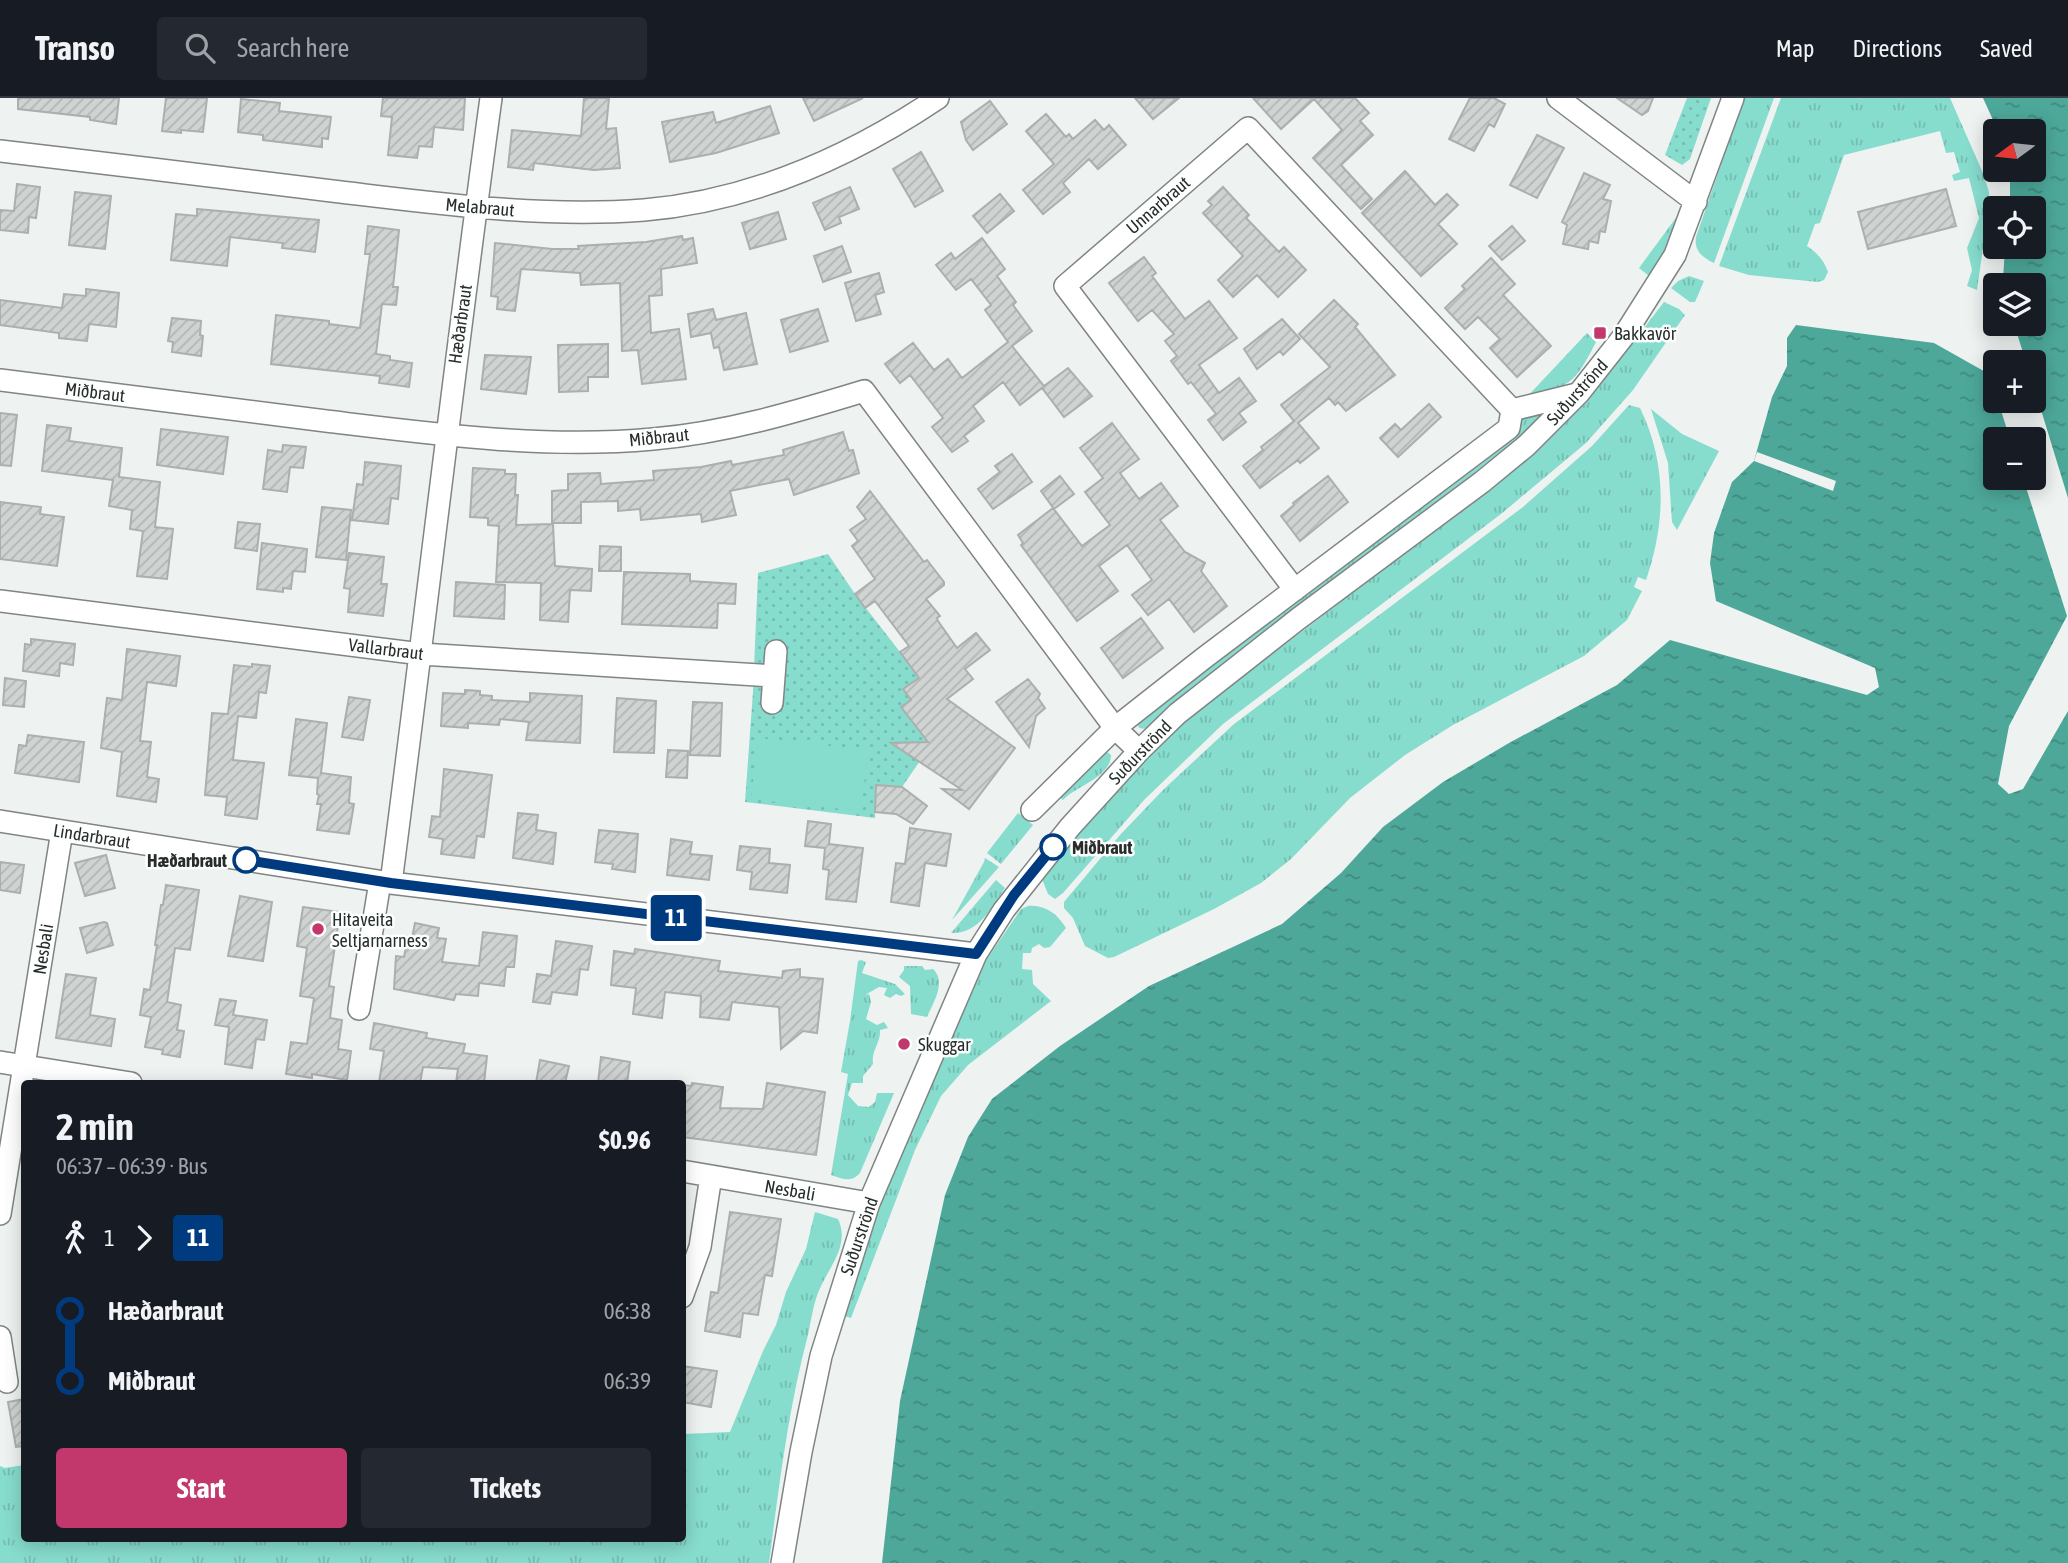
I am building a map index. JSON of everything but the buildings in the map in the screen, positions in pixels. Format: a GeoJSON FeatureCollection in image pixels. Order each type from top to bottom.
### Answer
{"type":"FeatureCollection","features":[{"type":"Feature","properties":{"kind":"street","name":"Hæðarbraut"},"geometry":{"type":"LineString","coordinates":[[359,1009],[385,882],[421,654],[446,435],[491,98]]}},
{"type":"Feature","properties":{"kind":"street","name":"Melabraut"},"geometry":{"type":"LineString","coordinates":[[0,151],[476,208],[560,213],[617,212],[732,194],[793,175],[855,148],[906,120],[938,98]]}},
{"type":"Feature","properties":{"kind":"street"},"geometry":{"type":"LineString","coordinates":[[1558,98],[1696,202]]}},
{"type":"Feature","properties":{"kind":"street","name":"Suðurströnd"},"geometry":{"type":"LineString","coordinates":[[782,1563],[821,1356],[869,1203],[976,954],[1004,910],[1040,862],[1139,751],[1177,714],[1298,618],[1491,475],[1526,446],[1579,393],[1613,351],[1675,255],[1733,98]]}},
{"type":"Feature","properties":{"kind":"street","name":"Unnarbraut"},"geometry":{"type":"LineString","coordinates":[[1295,590],[1065,286],[1248,128],[1512,410]]}},
{"type":"Feature","properties":{"kind":"street","name":"Miðbraut"},"geometry":{"type":"LineString","coordinates":[[0,380],[446,435],[579,442],[653,439],[721,429],[784,415],[864,391],[1115,728],[1139,751]]}},
{"type":"Feature","properties":{"kind":"street"},"geometry":{"type":"LineString","coordinates":[[1032,810],[1115,728],[1509,428],[1512,410],[1579,393]]}},
{"type":"Feature","properties":{"kind":"street","name":"Vallarbraut"},"geometry":{"type":"LineString","coordinates":[[0,601],[421,654],[774,676]]}},
{"type":"Feature","properties":{"kind":"street"},"geometry":{"type":"LineString","coordinates":[[772,703],[776,651]]}},
{"type":"Feature","properties":{"kind":"street","name":"Lindarbraut"},"geometry":{"type":"LineString","coordinates":[[0,821],[385,882],[976,954]]}},
{"type":"Feature","properties":{"kind":"street","name":"Nesbali"},"geometry":{"type":"LineString","coordinates":[[22,1080],[62,831]]}},
{"type":"Feature","properties":{"kind":"street"},"geometry":{"type":"LineString","coordinates":[[0,1062],[112,1080]]}},
{"type":"Feature","properties":{"kind":"street","name":"Nesbali"},"geometry":{"type":"LineString","coordinates":[[0,1214],[21,1084]]}},
{"type":"Feature","properties":{"kind":"street","name":"Nesbali"},"geometry":{"type":"LineString","coordinates":[[686,1172],[869,1203]]}},
{"type":"Feature","properties":{"kind":"street"},"geometry":{"type":"LineString","coordinates":[[686,1286],[700,1247],[711,1176]]}},
{"type":"Feature","properties":{"kind":"street"},"geometry":{"type":"LineString","coordinates":[[0,1337],[7,1382]]}},
{"type":"Feature","properties":{"kind":"green space"},"geometry":{"type":"Polygon","coordinates":[[[1687,98],[1711,98],[1690,159],[1682,165],[1665,155],[1687,98]]]}},
{"type":"Feature","properties":{"kind":"green space"},"geometry":{"type":"Polygon","coordinates":[[[1744,98],[1774,98],[1714,263],[1700,253],[1696,246],[1696,237],[1744,98]]]}},
{"type":"Feature","properties":{"kind":"green space"},"geometry":{"type":"Polygon","coordinates":[[[1781,98],[1950,98],[1989,192],[1989,196],[1983,196],[1983,248],[1977,290],[1967,286],[1972,270],[1967,248],[1979,218],[1969,178],[1954,181],[1952,175],[1960,172],[1954,152],[1946,153],[1940,131],[1844,155],[1820,223],[1815,224],[1807,246],[1817,254],[1828,272],[1824,280],[1818,282],[1749,275],[1719,266],[1781,98]]]}},
{"type":"Feature","properties":{"kind":"green space"},"geometry":{"type":"Polygon","coordinates":[[[1678,215],[1680,216],[1658,264],[1649,276],[1639,268],[1678,215]]]}},
{"type":"Feature","properties":{"kind":"green space"},"geometry":{"type":"Polygon","coordinates":[[[1689,276],[1704,281],[1695,302],[1690,302],[1671,288],[1689,276]]]}},
{"type":"Feature","properties":{"kind":"green space"},"geometry":{"type":"Polygon","coordinates":[[[1664,302],[1685,315],[1633,390],[1586,443],[1501,514],[1223,724],[1144,800],[1063,893],[1055,899],[1048,894],[1042,879],[1112,796],[1188,718],[1521,465],[1587,402],[1664,302]]]}},
{"type":"Feature","properties":{"kind":"green space"},"geometry":{"type":"Polygon","coordinates":[[[1587,333],[1596,342],[1576,376],[1552,391],[1524,400],[1587,333]]]}},
{"type":"Feature","properties":{"kind":"green space"},"geometry":{"type":"Polygon","coordinates":[[[1629,405],[1640,408],[1649,429],[1661,493],[1653,558],[1646,580],[1638,577],[1634,587],[1642,591],[1627,620],[1584,656],[1453,725],[1405,755],[1350,798],[1291,859],[1261,883],[1114,957],[1108,958],[1085,946],[1073,918],[1064,908],[1064,902],[1120,835],[1164,789],[1234,724],[1523,507],[1592,446],[1629,405]]]}},
{"type":"Feature","properties":{"kind":"green space"},"geometry":{"type":"Polygon","coordinates":[[[1548,409],[1511,445],[1192,687],[1146,729],[1139,728],[1137,722],[1519,429],[1522,417],[1548,409]]]}},
{"type":"Feature","properties":{"kind":"green space"},"geometry":{"type":"Polygon","coordinates":[[[1651,409],[1682,434],[1719,451],[1677,530],[1672,522],[1668,463],[1651,409]]]}},
{"type":"Feature","properties":{"kind":"green space"},"geometry":{"type":"Polygon","coordinates":[[[828,554],[918,678],[904,689],[911,700],[902,707],[946,723],[902,787],[876,785],[875,818],[745,802],[758,573],[828,554]]]}},
{"type":"Feature","properties":{"kind":"green space"},"geometry":{"type":"Polygon","coordinates":[[[758,738],[868,750],[861,811],[751,799],[758,738]]]}},
{"type":"Feature","properties":{"kind":"green space"},"geometry":{"type":"Polygon","coordinates":[[[1106,751],[1111,755],[1109,763],[1099,775],[1063,800],[1059,797],[1106,751]]]}},
{"type":"Feature","properties":{"kind":"green space"},"geometry":{"type":"Polygon","coordinates":[[[1018,813],[1033,825],[1001,864],[987,853],[1018,813]]]}},
{"type":"Feature","properties":{"kind":"green space"},"geometry":{"type":"Polygon","coordinates":[[[985,858],[999,867],[952,920],[984,862],[985,858]]]}},
{"type":"Feature","properties":{"kind":"green space"},"geometry":{"type":"Polygon","coordinates":[[[996,880],[1005,888],[989,911],[969,929],[951,933],[996,880]]]}},
{"type":"Feature","properties":{"kind":"green space"},"geometry":{"type":"Polygon","coordinates":[[[1028,906],[1050,911],[1066,928],[1050,947],[1044,948],[1039,944],[1032,948],[1031,953],[1023,953],[1022,969],[1032,970],[1033,984],[1051,1001],[968,1065],[941,1096],[915,1150],[851,1318],[844,1316],[878,1208],[984,963],[1021,909],[1028,906]]]}},
{"type":"Feature","properties":{"kind":"green space"},"geometry":{"type":"Polygon","coordinates":[[[858,961],[866,962],[862,973],[895,984],[905,994],[896,994],[890,998],[884,995],[887,988],[879,987],[865,995],[869,994],[871,1002],[866,1019],[877,1025],[884,1022],[888,1028],[880,1030],[873,1064],[863,1076],[863,1083],[852,1083],[848,1095],[858,1106],[869,1107],[875,1102],[877,1093],[894,1093],[860,1173],[847,1179],[831,1175],[848,1074],[841,1072],[858,961]]]}},
{"type":"Feature","properties":{"kind":"green space"},"geometry":{"type":"Polygon","coordinates":[[[904,966],[922,966],[925,970],[933,969],[937,974],[939,986],[927,1017],[911,1014],[910,986],[899,977],[904,966]]]}},
{"type":"Feature","properties":{"kind":"green space"},"geometry":{"type":"Polygon","coordinates":[[[815,1212],[838,1219],[842,1239],[840,1248],[816,1298],[795,1391],[769,1563],[0,1563],[0,1466],[5,1468],[21,1465],[21,1542],[686,1542],[686,1434],[730,1432],[806,1249],[815,1212]]]}},
{"type":"Feature","properties":{"kind":"water"},"geometry":{"type":"Polygon","coordinates":[[[1983,98],[2068,98],[2068,498],[2042,413],[2046,413],[2046,350],[2022,350],[2018,336],[2046,336],[2046,273],[2003,273],[2004,259],[2046,259],[2046,196],[2010,196],[2010,182],[2046,182],[2046,119],[1993,119],[1983,98]]]}},
{"type":"Feature","properties":{"kind":"water"},"geometry":{"type":"Polygon","coordinates":[[[1796,325],[1934,343],[1983,371],[1983,413],[2002,413],[2006,427],[1983,427],[1983,490],[2027,490],[2067,616],[2009,726],[1998,784],[2009,794],[2023,789],[2068,711],[2068,1563],[882,1563],[900,1401],[945,1195],[968,1137],[992,1099],[1060,1046],[1149,986],[1282,924],[1341,873],[1383,827],[1443,782],[1617,685],[1670,640],[1867,695],[1879,687],[1875,668],[1716,601],[1710,563],[1714,533],[1732,482],[1754,461],[1772,397],[1787,366],[1787,338],[1796,325]]]}},
{"type":"Feature","properties":{"kind":"pier"},"geometry":{"type":"Polygon","coordinates":[[[1757,452],[1836,481],[1833,491],[1754,461],[1757,452]]]}},
{"type":"Feature","properties":{"kind":"bus line","name":"11"},"geometry":{"type":"LineString","coordinates":[[246,860],[391,883],[976,954],[1014,895],[1053,847]]}},
{"type":"Feature","properties":{"kind":"place","name":"Bakkavör"},"geometry":{"type":"Point","coordinates":[1600,333]}},
{"type":"Feature","properties":{"kind":"place","name":"Miðbraut"},"geometry":{"type":"Point","coordinates":[1053,847]}},
{"type":"Feature","properties":{"kind":"place","name":"Hæðarbraut"},"geometry":{"type":"Point","coordinates":[246,860]}},
{"type":"Feature","properties":{"kind":"place","name":"Hitaveita Seltjarnarness"},"geometry":{"type":"Point","coordinates":[318,929]}},
{"type":"Feature","properties":{"kind":"place","name":"Skuggar"},"geometry":{"type":"Point","coordinates":[904,1044]}}]}
